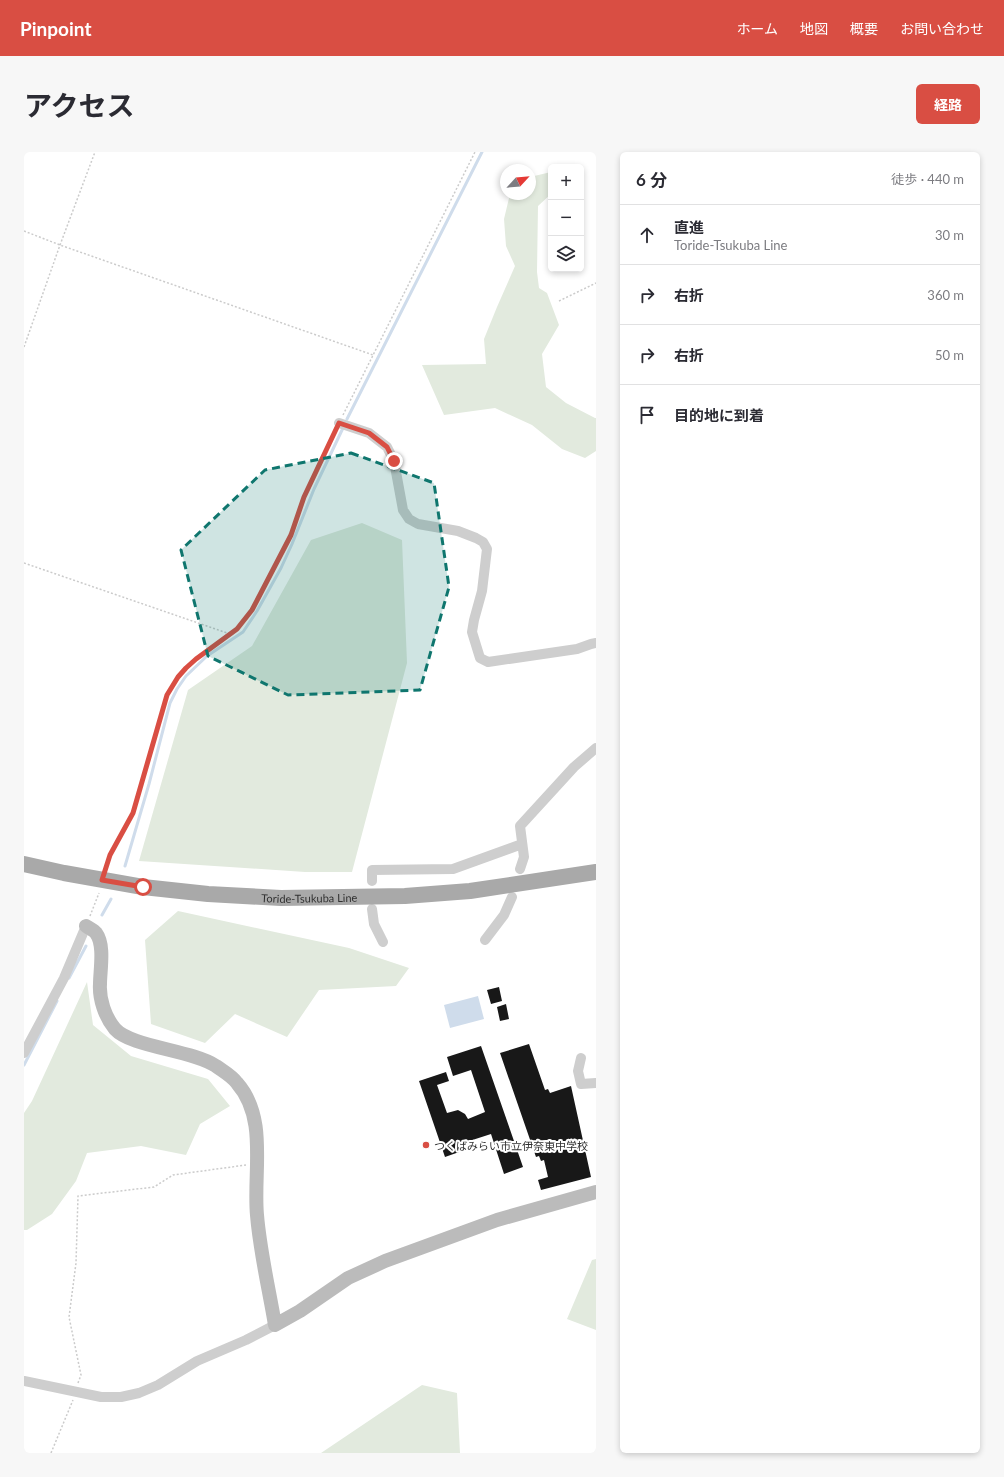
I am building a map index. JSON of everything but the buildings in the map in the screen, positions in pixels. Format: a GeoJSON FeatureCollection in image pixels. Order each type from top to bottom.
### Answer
{"type":"FeatureCollection","features":[{"type":"Feature","properties":{"kind":"main road","name":"Toride-Tsukuba Line"},"geometry":{"type":"LineString","coordinates":[[24,864],[64,873],[143,887],[208,894],[281,898],[405,896],[470,891],[596,872]]}},
{"type":"Feature","properties":{"kind":"street"},"geometry":{"type":"LineString","coordinates":[[339,423],[369,433],[387,447],[394,461],[403,510],[409,519],[418,524],[458,531],[483,542],[487,549],[483,584],[472,632],[480,658],[488,662],[577,649],[596,643]]}},
{"type":"Feature","properties":{"kind":"street"},"geometry":{"type":"LineString","coordinates":[[520,869],[524,857],[520,826],[574,767],[596,748]]}},
{"type":"Feature","properties":{"kind":"street"},"geometry":{"type":"LineString","coordinates":[[372,881],[372,870],[453,869],[522,844]]}},
{"type":"Feature","properties":{"kind":"street"},"geometry":{"type":"LineString","coordinates":[[485,940],[504,915],[512,897]]}},
{"type":"Feature","properties":{"kind":"street"},"geometry":{"type":"LineString","coordinates":[[372,909],[374,924],[383,942]]}},
{"type":"Feature","properties":{"kind":"street"},"geometry":{"type":"LineString","coordinates":[[24,1053],[64,978],[86,926],[96,933],[100,945],[102,961],[100,985],[103,1005],[109,1020],[116,1030],[127,1037],[212,1063],[237,1083],[248,1098],[254,1116],[257,1134],[257,1214],[261,1248],[275,1325]]}},
{"type":"Feature","properties":{"kind":"street"},"geometry":{"type":"LineString","coordinates":[[581,1058],[578,1071],[581,1084],[596,1083]]}},
{"type":"Feature","properties":{"kind":"street"},"geometry":{"type":"LineString","coordinates":[[24,1381],[101,1397],[121,1397],[139,1393],[158,1385],[197,1361],[246,1340],[275,1325],[300,1311],[348,1278],[378,1264],[497,1220],[596,1192]]}},
{"type":"Feature","properties":{"kind":"path"},"geometry":{"type":"LineString","coordinates":[[24,347],[95,152]]}},
{"type":"Feature","properties":{"kind":"path"},"geometry":{"type":"LineString","coordinates":[[86,926],[110,855],[133,813],[167,695],[178,677],[191,664],[237,629],[252,610],[291,535],[304,497],[339,423],[475,152]]}},
{"type":"Feature","properties":{"kind":"path"},"geometry":{"type":"LineString","coordinates":[[24,231],[60,246],[373,355]]}},
{"type":"Feature","properties":{"kind":"path"},"geometry":{"type":"LineString","coordinates":[[559,301],[596,283]]}},
{"type":"Feature","properties":{"kind":"path"},"geometry":{"type":"LineString","coordinates":[[24,563],[230,634]]}},
{"type":"Feature","properties":{"kind":"path"},"geometry":{"type":"LineString","coordinates":[[51,1453],[76,1393],[81,1375],[69,1317],[76,1263],[78,1196],[154,1187],[174,1175],[256,1163]]}},
{"type":"Feature","properties":{"kind":"highlighted area"},"geometry":{"type":"Polygon","coordinates":[[[351,453],[434,483],[449,587],[420,690],[288,695],[208,656],[181,550],[265,470],[351,453]]]}},
{"type":"Feature","properties":{"kind":"shaded area"},"geometry":{"type":"Polygon","coordinates":[[[548,173],[548,197],[538,206],[537,272],[539,288],[547,293],[559,325],[542,354],[546,387],[566,403],[596,418],[596,451],[585,458],[562,449],[532,425],[495,408],[444,415],[422,365],[486,364],[484,339],[515,266],[506,246],[504,219],[509,200],[536,200],[536,176],[548,173]]]}},
{"type":"Feature","properties":{"kind":"shaded area"},"geometry":{"type":"Polygon","coordinates":[[[362,523],[402,540],[407,663],[352,872],[305,872],[139,861],[188,690],[252,646],[311,540],[362,523]]]}},
{"type":"Feature","properties":{"kind":"shaded area"},"geometry":{"type":"Polygon","coordinates":[[[178,911],[349,948],[409,968],[396,986],[319,990],[287,1037],[235,1014],[205,1043],[151,1024],[145,940],[178,911]]]}},
{"type":"Feature","properties":{"kind":"shaded area"},"geometry":{"type":"Polygon","coordinates":[[[87,982],[93,1025],[131,1056],[208,1079],[230,1106],[200,1124],[186,1155],[141,1146],[87,1153],[76,1181],[52,1214],[27,1230],[24,1230],[24,1113],[32,1101],[87,982]]]}},
{"type":"Feature","properties":{"kind":"shaded area"},"geometry":{"type":"Polygon","coordinates":[[[596,1259],[596,1330],[567,1319],[592,1260],[596,1259]]]}},
{"type":"Feature","properties":{"kind":"shaded area"},"geometry":{"type":"Polygon","coordinates":[[[422,1385],[457,1393],[460,1453],[321,1453],[422,1385]]]}},
{"type":"Feature","properties":{"kind":"water"},"geometry":{"type":"Polygon","coordinates":[[[478,996],[484,1019],[450,1028],[444,1005],[478,996]]]}},
{"type":"Feature","properties":{"kind":"waterway"},"geometry":{"type":"LineString","coordinates":[[347,419],[482,152]]}},
{"type":"Feature","properties":{"kind":"waterway"},"geometry":{"type":"LineString","coordinates":[[125,866],[149,784],[170,703],[186,676],[207,656],[243,632],[257,611],[281,568],[314,489],[343,428]]}},
{"type":"Feature","properties":{"kind":"waterway"},"geometry":{"type":"LineString","coordinates":[[102,915],[111,899]]}},
{"type":"Feature","properties":{"kind":"waterway"},"geometry":{"type":"LineString","coordinates":[[69,978],[86,946]]}},
{"type":"Feature","properties":{"kind":"waterway"},"geometry":{"type":"LineString","coordinates":[[24,1065],[57,1001]]}},
{"type":"Feature","properties":{"kind":"place","name":"つくばみらい市立伊奈東中学校"},"geometry":{"type":"Point","coordinates":[426,1145]}},
{"type":"Feature","properties":{"kind":"route"},"geometry":{"type":"LineString","coordinates":[[143,887],[102,880],[110,855],[133,813],[149,760],[163,704],[172,686],[178,677],[196,659],[237,629],[252,610],[291,535],[304,497],[339,423],[369,433],[387,447],[394,461]]}}]}
